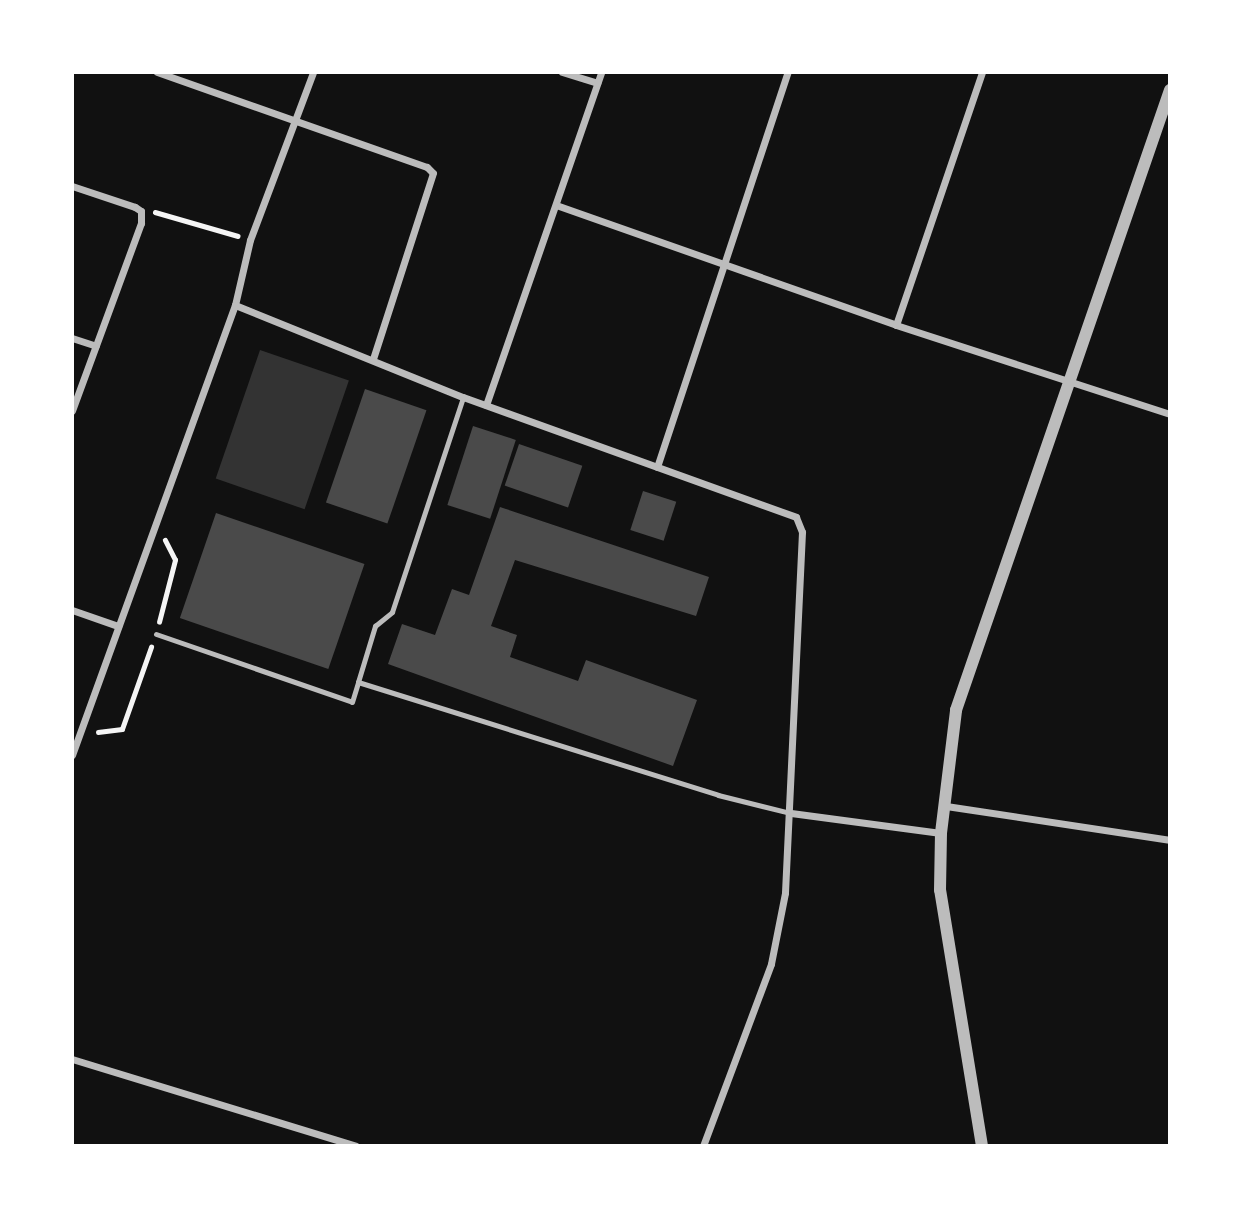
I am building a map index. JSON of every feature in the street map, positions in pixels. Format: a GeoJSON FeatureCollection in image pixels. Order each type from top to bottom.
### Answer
{"type":"FeatureCollection","features":[{"type":"Feature","properties":{"kind":"street"},"geometry":{"type":"LineString","coordinates":[[157,72],[433,173],[373,359]]}},
{"type":"Feature","properties":{"kind":"street"},"geometry":{"type":"LineString","coordinates":[[72,755],[235,305],[250,240],[313,72]]}},
{"type":"Feature","properties":{"kind":"street"},"geometry":{"type":"LineString","coordinates":[[562,72],[597,83]]}},
{"type":"Feature","properties":{"kind":"street"},"geometry":{"type":"LineString","coordinates":[[486,404],[601,72]]}},
{"type":"Feature","properties":{"kind":"street"},"geometry":{"type":"LineString","coordinates":[[657,467],[722,265],[789,72]]}},
{"type":"Feature","properties":{"kind":"street"},"geometry":{"type":"LineString","coordinates":[[896,325],[982,72]]}},
{"type":"Feature","properties":{"kind":"street"},"geometry":{"type":"LineString","coordinates":[[982,1146],[946,942],[941,833],[956,710],[1170,90]]}},
{"type":"Feature","properties":{"kind":"street"},"geometry":{"type":"LineString","coordinates":[[72,186],[141,211],[141,223],[72,411]]}},
{"type":"Feature","properties":{"kind":"street"},"geometry":{"type":"LineString","coordinates":[[556,205],[896,325],[1170,414]]}},
{"type":"Feature","properties":{"kind":"street"},"geometry":{"type":"LineString","coordinates":[[235,305],[463,397],[796,517],[802,532],[785,893],[771,964],[702,1146]]}},
{"type":"Feature","properties":{"kind":"street"},"geometry":{"type":"LineString","coordinates":[[72,338],[96,346]]}},
{"type":"Feature","properties":{"kind":"street"},"geometry":{"type":"LineString","coordinates":[[72,610],[118,626]]}},
{"type":"Feature","properties":{"kind":"street"},"geometry":{"type":"LineString","coordinates":[[946,806],[1170,840]]}},
{"type":"Feature","properties":{"kind":"street"},"geometry":{"type":"LineString","coordinates":[[790,813],[941,833]]}},
{"type":"Feature","properties":{"kind":"street"},"geometry":{"type":"LineString","coordinates":[[72,1059],[356,1146]]}},
{"type":"Feature","properties":{"kind":"lane"},"geometry":{"type":"LineString","coordinates":[[156,634],[352,702],[375,626],[392,612],[463,397]]}},
{"type":"Feature","properties":{"kind":"lane"},"geometry":{"type":"LineString","coordinates":[[358,682],[718,795],[790,813]]}},
{"type":"Feature","properties":{"kind":"path"},"geometry":{"type":"LineString","coordinates":[[141,211],[250,240]]}},
{"type":"Feature","properties":{"kind":"path"},"geometry":{"type":"LineString","coordinates":[[98,732],[122,729],[156,634],[175,560],[165,539]]}},
{"type":"Feature","properties":{"kind":"shaded area"},"geometry":{"type":"Polygon","coordinates":[[[260,350],[349,381],[305,509],[216,479],[260,350]]]}},
{"type":"Feature","properties":{"kind":"building"},"geometry":{"type":"Polygon","coordinates":[[[365,389],[426,410],[387,524],[326,502],[365,389]]]}},
{"type":"Feature","properties":{"kind":"building"},"geometry":{"type":"Polygon","coordinates":[[[473,426],[516,440],[490,519],[447,505],[473,426]]]}},
{"type":"Feature","properties":{"kind":"building"},"geometry":{"type":"Polygon","coordinates":[[[519,444],[582,466],[568,507],[505,486],[519,444]]]}},
{"type":"Feature","properties":{"kind":"building"},"geometry":{"type":"Polygon","coordinates":[[[643,491],[676,502],[664,541],[630,530],[643,491]]]}},
{"type":"Feature","properties":{"kind":"building"},"geometry":{"type":"Polygon","coordinates":[[[500,507],[709,577],[696,616],[515,560],[491,626],[517,635],[510,657],[578,681],[586,660],[697,700],[673,766],[388,664],[402,624],[435,635],[452,589],[469,595],[500,507]]]}},
{"type":"Feature","properties":{"kind":"building"},"geometry":{"type":"Polygon","coordinates":[[[216,513],[364,564],[328,669],[180,618],[216,513]]]}}]}
